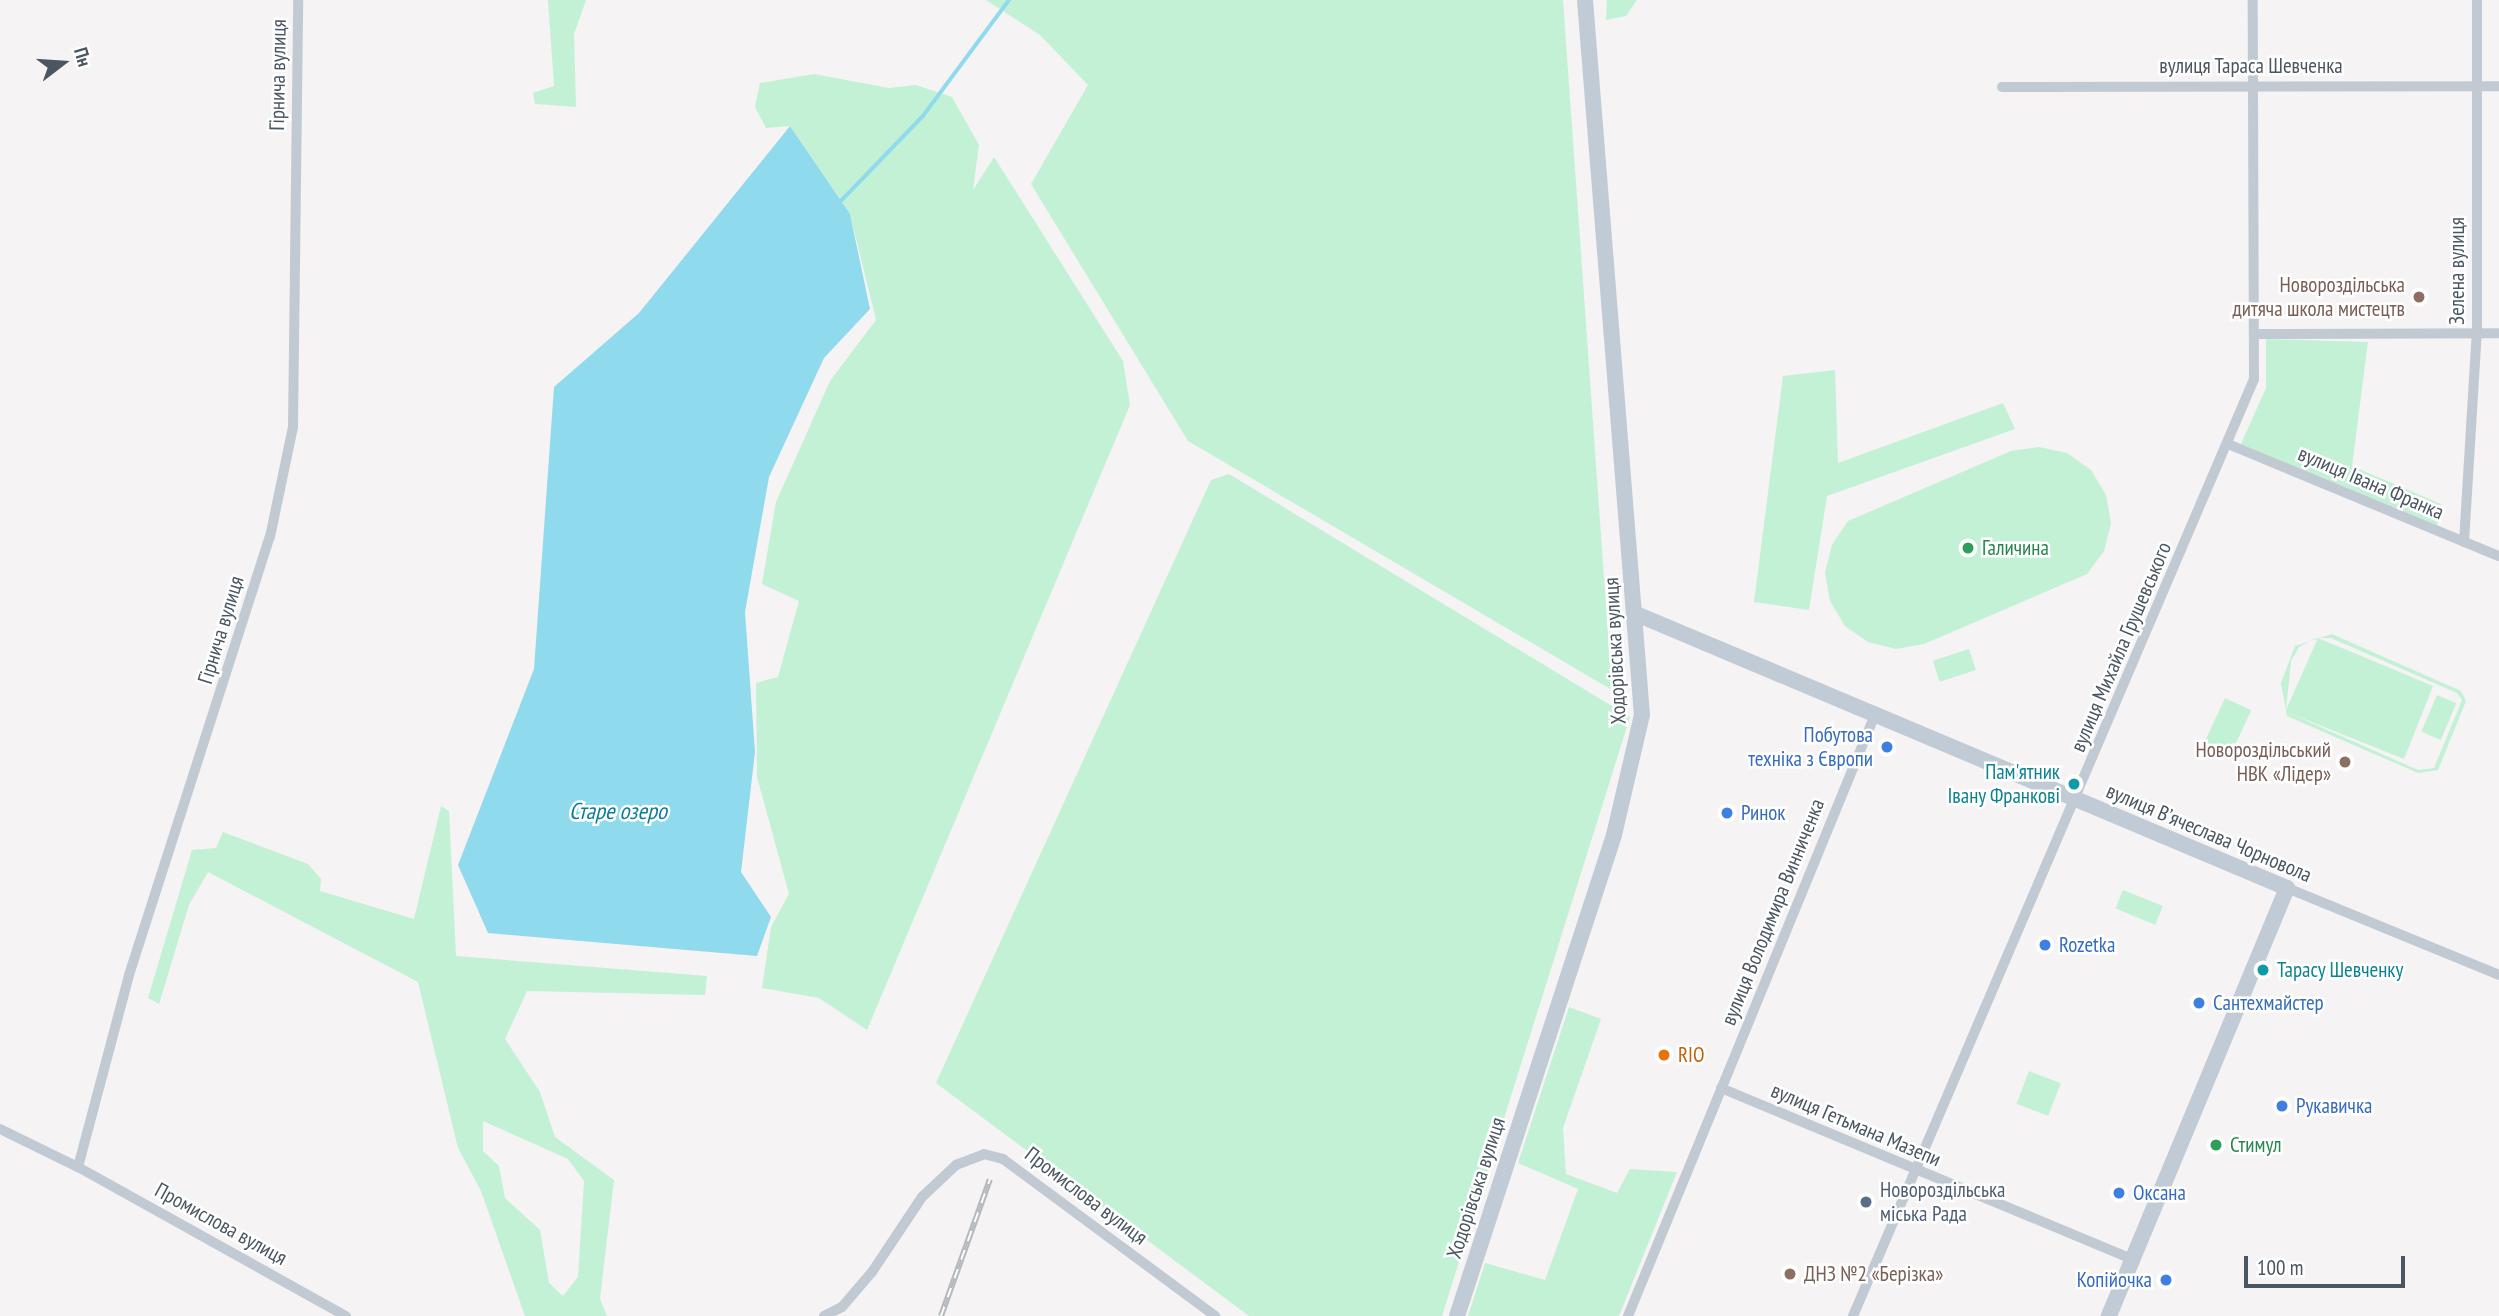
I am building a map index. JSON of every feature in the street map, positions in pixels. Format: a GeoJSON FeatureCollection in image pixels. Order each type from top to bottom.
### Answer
{"type":"FeatureCollection","features":[{"type":"Feature","properties":{"kind":"main road","name":"Ходорівська вулиця"},"geometry":{"type":"LineString","coordinates":[[1457,1316],[1638,745],[1634,613],[1585,0]]}},
{"type":"Feature","properties":{"kind":"main road","name":"вулиця Вʼячеслава Чорновола"},"geometry":{"type":"LineString","coordinates":[[1634,613],[1874,717],[2287,888]]}},
{"type":"Feature","properties":{"kind":"main road"},"geometry":{"type":"LineString","coordinates":[[2109,1316],[2287,888]]}},
{"type":"Feature","properties":{"kind":"street","name":"Гірнича вулиця"},"geometry":{"type":"LineString","coordinates":[[78,1167],[129,975],[270,537],[293,427],[298,0]]}},
{"type":"Feature","properties":{"kind":"street","name":"вулиця Михайла Грушевського"},"geometry":{"type":"LineString","coordinates":[[1853,1316],[1913,1171],[2078,802],[2254,379],[2250,84],[2253,0]]}},
{"type":"Feature","properties":{"kind":"street","name":"Зелена вулиця"},"geometry":{"type":"LineString","coordinates":[[2464,542],[2477,332],[2477,0]]}},
{"type":"Feature","properties":{"kind":"street","name":"вулиця Тараса Шевченка"},"geometry":{"type":"LineString","coordinates":[[2002,87],[2250,84],[2499,86]]}},
{"type":"Feature","properties":{"kind":"street"},"geometry":{"type":"LineString","coordinates":[[2253,334],[2499,332]]}},
{"type":"Feature","properties":{"kind":"street","name":"вулиця Івана Франка"},"geometry":{"type":"LineString","coordinates":[[2228,444],[2499,556]]}},
{"type":"Feature","properties":{"kind":"street","name":"вулиця Володимира Винниченка"},"geometry":{"type":"LineString","coordinates":[[1628,1316],[1874,717]]}},
{"type":"Feature","properties":{"kind":"street","name":"вулиця Вʼячеслава Чорновола"},"geometry":{"type":"LineString","coordinates":[[2287,888],[2499,975]]}},
{"type":"Feature","properties":{"kind":"street","name":"вулиця Гетьмана Мазепи"},"geometry":{"type":"LineString","coordinates":[[1721,1088],[1913,1171],[2131,1259]]}},
{"type":"Feature","properties":{"kind":"street"},"geometry":{"type":"LineString","coordinates":[[0,1129],[78,1167]]}},
{"type":"Feature","properties":{"kind":"street","name":"Промислова вулиця"},"geometry":{"type":"LineString","coordinates":[[824,1316],[842,1307],[872,1272],[922,1197],[956,1165],[984,1154],[1003,1159],[1215,1316]]}},
{"type":"Feature","properties":{"kind":"street","name":"Промислова вулиця"},"geometry":{"type":"LineString","coordinates":[[78,1167],[346,1316]]}},
{"type":"Feature","properties":{"kind":"green space"},"geometry":{"type":"Polygon","coordinates":[[[548,0],[586,0],[574,34],[576,107],[535,104],[533,93],[554,86],[548,0]]]}},
{"type":"Feature","properties":{"kind":"green space"},"geometry":{"type":"Polygon","coordinates":[[[986,0],[1563,0],[1612,690],[1188,441],[1031,184],[1088,85],[1040,35],[986,0]]]}},
{"type":"Feature","properties":{"kind":"green space"},"geometry":{"type":"Polygon","coordinates":[[[1607,0],[1637,0],[1626,16],[1606,20],[1607,0]]]}},
{"type":"Feature","properties":{"kind":"green space"},"geometry":{"type":"Polygon","coordinates":[[[814,74],[889,88],[916,85],[952,97],[979,145],[973,190],[994,157],[1123,361],[1130,405],[867,1030],[819,998],[762,988],[771,927],[789,894],[757,777],[756,683],[778,677],[799,601],[762,584],[776,502],[830,381],[876,320],[850,214],[790,126],[766,128],[755,107],[760,83],[814,74]]]}},
{"type":"Feature","properties":{"kind":"green space"},"geometry":{"type":"Polygon","coordinates":[[[2266,339],[2368,342],[2352,466],[2441,504],[2437,525],[2241,444],[2266,388],[2266,339]]]}},
{"type":"Feature","properties":{"kind":"green space"},"geometry":{"type":"Polygon","coordinates":[[[1835,370],[1838,463],[2003,403],[2015,429],[1827,496],[1809,610],[1754,602],[1783,376],[1835,370]]]}},
{"type":"Feature","properties":{"kind":"green space","name":"Галичина"},"geometry":{"type":"Polygon","coordinates":[[[2039,447],[2067,453],[2091,470],[2106,495],[2111,523],[2104,551],[2087,574],[1924,644],[1896,649],[1868,642],[1845,626],[1830,601],[1825,573],[1832,545],[1848,521],[2011,451],[2039,447]]]}},
{"type":"Feature","properties":{"kind":"green space"},"geometry":{"type":"Polygon","coordinates":[[[1229,474],[1630,717],[1442,1316],[1249,1316],[936,1083],[1211,480],[1229,474]]]}},
{"type":"Feature","properties":{"kind":"green space"},"geometry":{"type":"Polygon","coordinates":[[[2332,634],[2461,691],[2466,701],[2438,770],[2418,773],[2287,716],[2281,683],[2295,646],[2310,641],[2299,647],[2291,661],[2286,710],[2319,638],[2433,686],[2404,759],[2289,713],[2418,770],[2434,768],[2462,700],[2457,693],[2331,638],[2320,638],[2332,634]]]}},
{"type":"Feature","properties":{"kind":"green space"},"geometry":{"type":"Polygon","coordinates":[[[1969,649],[1976,670],[1940,682],[1933,661],[1969,649]]]}},
{"type":"Feature","properties":{"kind":"green space"},"geometry":{"type":"Polygon","coordinates":[[[2437,695],[2456,703],[2441,740],[2421,732],[2437,695]]]}},
{"type":"Feature","properties":{"kind":"green space"},"geometry":{"type":"Polygon","coordinates":[[[2225,698],[2251,710],[2231,754],[2205,742],[2225,698]]]}},
{"type":"Feature","properties":{"kind":"green space"},"geometry":{"type":"Polygon","coordinates":[[[441,806],[449,811],[456,956],[707,976],[705,995],[527,991],[505,1039],[540,1092],[555,1137],[614,1180],[600,1299],[607,1316],[525,1316],[481,1191],[458,1148],[418,982],[208,872],[189,905],[159,1004],[148,998],[192,850],[216,848],[223,832],[308,864],[321,879],[320,891],[414,919],[441,806]],[[483,1121],[483,1151],[499,1166],[505,1198],[540,1230],[549,1283],[563,1296],[578,1277],[584,1181],[568,1159],[483,1121]]]}},
{"type":"Feature","properties":{"kind":"green space"},"geometry":{"type":"Polygon","coordinates":[[[2123,890],[2163,906],[2155,925],[2116,909],[2123,890]]]}},
{"type":"Feature","properties":{"kind":"green space"},"geometry":{"type":"Polygon","coordinates":[[[1569,1007],[1601,1019],[1563,1128],[1566,1174],[1617,1193],[1630,1169],[1677,1172],[1619,1316],[1468,1316],[1485,1263],[1545,1280],[1578,1189],[1518,1163],[1569,1007]]]}},
{"type":"Feature","properties":{"kind":"green space"},"geometry":{"type":"Polygon","coordinates":[[[2029,1071],[2061,1083],[2048,1116],[2016,1104],[2029,1071]]]}},
{"type":"Feature","properties":{"kind":"water","name":"Старе озеро"},"geometry":{"type":"Polygon","coordinates":[[[790,126],[850,214],[870,309],[824,358],[769,477],[745,612],[755,752],[741,872],[771,917],[757,956],[488,933],[458,865],[534,669],[554,387],[639,313],[790,126]]]}},
{"type":"Feature","properties":{"kind":"waterway"},"geometry":{"type":"LineString","coordinates":[[841,201],[923,116],[1009,0]]}},
{"type":"Feature","properties":{"kind":"railway"},"geometry":{"type":"LineString","coordinates":[[941,1316],[990,1179]]}},
{"type":"Feature","properties":{"kind":"place","name":"Новороздільська дитяча школа мистецтв"},"geometry":{"type":"Point","coordinates":[2419,297]}},
{"type":"Feature","properties":{"kind":"place","name":"Галичина"},"geometry":{"type":"Point","coordinates":[1968,548]}},
{"type":"Feature","properties":{"kind":"place","name":"Побутова техніка з Європи"},"geometry":{"type":"Point","coordinates":[1887,747]}},
{"type":"Feature","properties":{"kind":"place","name":"Новороздільський НВК «Лідер»"},"geometry":{"type":"Point","coordinates":[2345,762]}},
{"type":"Feature","properties":{"kind":"place","name":"Пам'ятник Івану Франкові"},"geometry":{"type":"Point","coordinates":[2074,784]}},
{"type":"Feature","properties":{"kind":"place","name":"Ринок"},"geometry":{"type":"Point","coordinates":[1727,813]}},
{"type":"Feature","properties":{"kind":"place","name":"Rozetka"},"geometry":{"type":"Point","coordinates":[2045,945]}},
{"type":"Feature","properties":{"kind":"place","name":"Тарасу Шевченку"},"geometry":{"type":"Point","coordinates":[2263,970]}},
{"type":"Feature","properties":{"kind":"place","name":"Сантехмайстер"},"geometry":{"type":"Point","coordinates":[2199,1003]}},
{"type":"Feature","properties":{"kind":"place","name":"RIO"},"geometry":{"type":"Point","coordinates":[1664,1055]}},
{"type":"Feature","properties":{"kind":"place","name":"Рукавичка"},"geometry":{"type":"Point","coordinates":[2282,1106]}},
{"type":"Feature","properties":{"kind":"place","name":"Стимул"},"geometry":{"type":"Point","coordinates":[2216,1145]}},
{"type":"Feature","properties":{"kind":"place","name":"Оксана"},"geometry":{"type":"Point","coordinates":[2119,1193]}},
{"type":"Feature","properties":{"kind":"place","name":"Новороздільська міська Рада"},"geometry":{"type":"Point","coordinates":[1866,1202]}},
{"type":"Feature","properties":{"kind":"place","name":"ДНЗ №2 «Берізка»"},"geometry":{"type":"Point","coordinates":[1790,1274]}},
{"type":"Feature","properties":{"kind":"place","name":"Копійочка"},"geometry":{"type":"Point","coordinates":[2166,1280]}}]}
